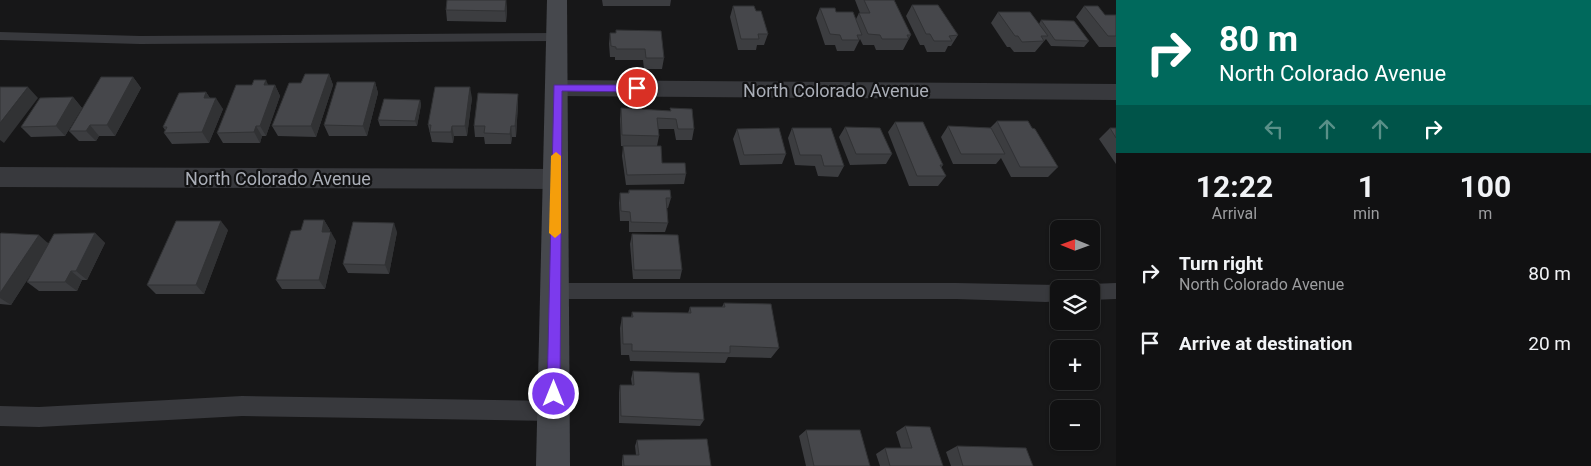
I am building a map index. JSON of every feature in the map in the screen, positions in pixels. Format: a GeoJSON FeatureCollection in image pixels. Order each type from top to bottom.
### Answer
{"type":"FeatureCollection","features":[{"type":"Feature","properties":{"kind":"main road"},"geometry":{"type":"LineString","coordinates":[[553,466],[557,0]]}},
{"type":"Feature","properties":{"kind":"street","name":"North Colorado Avenue"},"geometry":{"type":"LineString","coordinates":[[557,88],[1116,92]]}},
{"type":"Feature","properties":{"kind":"street","name":"North Colorado Avenue"},"geometry":{"type":"LineString","coordinates":[[0,177],[556,179]]}},
{"type":"Feature","properties":{"kind":"lane"},"geometry":{"type":"LineString","coordinates":[[0,36],[140,40],[557,37]]}},
{"type":"Feature","properties":{"kind":"lane"},"geometry":{"type":"LineString","coordinates":[[554,291],[780,293],[963,291],[1050,293]]}},
{"type":"Feature","properties":{"kind":"lane"},"geometry":{"type":"LineString","coordinates":[[1100,292],[1116,291]]}},
{"type":"Feature","properties":{"kind":"lane"},"geometry":{"type":"LineString","coordinates":[[0,416],[39,417],[242,406],[553,411]]}},
{"type":"Feature","properties":{"kind":"building"},"geometry":{"type":"Polygon","coordinates":[[[447,0],[506,0],[505,11],[446,10],[447,0]]]}},
{"type":"Feature","properties":{"kind":"building"},"geometry":{"type":"Polygon","coordinates":[[[864,0],[894,0],[911,35],[907,35],[909,39],[882,39],[880,35],[868,34],[859,13],[870,13],[864,0]]]}},
{"type":"Feature","properties":{"kind":"building"},"geometry":{"type":"Polygon","coordinates":[[[912,5],[938,5],[958,35],[949,36],[952,41],[934,41],[930,34],[926,34],[912,5]]]}},
{"type":"Feature","properties":{"kind":"building"},"geometry":{"type":"Polygon","coordinates":[[[733,6],[754,6],[756,11],[761,11],[768,34],[758,34],[759,39],[741,39],[733,6]]]}},
{"type":"Feature","properties":{"kind":"building"},"geometry":{"type":"Polygon","coordinates":[[[1084,6],[1098,6],[1105,15],[1116,15],[1116,36],[1108,36],[1084,6]]]}},
{"type":"Feature","properties":{"kind":"building"},"geometry":{"type":"Polygon","coordinates":[[[820,8],[835,8],[836,12],[853,12],[862,35],[857,35],[859,40],[842,40],[840,35],[830,34],[820,8]]]}},
{"type":"Feature","properties":{"kind":"building"},"geometry":{"type":"Polygon","coordinates":[[[998,12],[1030,12],[1048,36],[1041,36],[1044,41],[1022,42],[1018,36],[1015,36],[998,12]]]}},
{"type":"Feature","properties":{"kind":"building"},"geometry":{"type":"Polygon","coordinates":[[[1041,20],[1074,21],[1089,41],[1055,40],[1041,20]]]}},
{"type":"Feature","properties":{"kind":"building"},"geometry":{"type":"Polygon","coordinates":[[[616,30],[661,31],[664,58],[646,58],[645,49],[616,49],[616,47],[611,46],[610,33],[616,33],[616,30]]]}},
{"type":"Feature","properties":{"kind":"building"},"geometry":{"type":"Polygon","coordinates":[[[305,74],[329,74],[311,126],[272,126],[289,83],[301,83],[305,74]]]}},
{"type":"Feature","properties":{"kind":"building"},"geometry":{"type":"Polygon","coordinates":[[[101,77],[133,77],[107,125],[90,125],[86,131],[69,131],[101,77]]]}},
{"type":"Feature","properties":{"kind":"building"},"geometry":{"type":"Polygon","coordinates":[[[254,80],[266,80],[264,85],[275,85],[260,126],[256,126],[254,132],[217,133],[236,85],[252,85],[254,80]]]}},
{"type":"Feature","properties":{"kind":"building"},"geometry":{"type":"Polygon","coordinates":[[[337,82],[375,82],[363,126],[324,125],[337,82]]]}},
{"type":"Feature","properties":{"kind":"building"},"geometry":{"type":"Polygon","coordinates":[[[0,87],[28,87],[0,123],[0,87]]]}},
{"type":"Feature","properties":{"kind":"building"},"geometry":{"type":"Polygon","coordinates":[[[435,87],[470,87],[465,126],[452,126],[451,132],[430,132],[431,125],[428,125],[435,87]]]}},
{"type":"Feature","properties":{"kind":"building"},"geometry":{"type":"Polygon","coordinates":[[[206,92],[204,98],[216,98],[202,132],[164,133],[167,127],[163,127],[179,93],[206,92]]]}},
{"type":"Feature","properties":{"kind":"building"},"geometry":{"type":"Polygon","coordinates":[[[478,93],[518,94],[515,126],[511,126],[510,134],[484,133],[485,126],[474,126],[478,93]]]}},
{"type":"Feature","properties":{"kind":"building"},"geometry":{"type":"Polygon","coordinates":[[[73,97],[56,126],[21,127],[40,98],[73,97]]]}},
{"type":"Feature","properties":{"kind":"building"},"geometry":{"type":"Polygon","coordinates":[[[384,99],[420,100],[415,121],[378,120],[384,99]]]}},
{"type":"Feature","properties":{"kind":"building"},"geometry":{"type":"Polygon","coordinates":[[[621,108],[671,111],[670,108],[692,109],[694,129],[678,129],[676,119],[657,118],[659,136],[622,135],[621,108]]]}},
{"type":"Feature","properties":{"kind":"building"},"geometry":{"type":"Polygon","coordinates":[[[997,121],[1028,121],[1058,167],[1020,167],[997,121]]]}},
{"type":"Feature","properties":{"kind":"building"},"geometry":{"type":"Polygon","coordinates":[[[895,122],[923,122],[943,165],[940,165],[946,176],[917,176],[895,122]]]}},
{"type":"Feature","properties":{"kind":"building"},"geometry":{"type":"Polygon","coordinates":[[[948,126],[991,128],[1005,154],[961,154],[948,126]]]}},
{"type":"Feature","properties":{"kind":"building"},"geometry":{"type":"Polygon","coordinates":[[[845,127],[880,128],[892,154],[856,154],[845,127]]]}},
{"type":"Feature","properties":{"kind":"building"},"geometry":{"type":"Polygon","coordinates":[[[779,128],[786,154],[744,155],[737,129],[779,128]]]}},
{"type":"Feature","properties":{"kind":"building"},"geometry":{"type":"Polygon","coordinates":[[[792,128],[831,128],[844,166],[824,166],[821,155],[800,155],[792,128]]]}},
{"type":"Feature","properties":{"kind":"building"},"geometry":{"type":"Polygon","coordinates":[[[1110,128],[1116,128],[1116,138],[1110,128]]]}},
{"type":"Feature","properties":{"kind":"building"},"geometry":{"type":"Polygon","coordinates":[[[623,146],[661,146],[662,163],[685,163],[686,174],[627,175],[623,146]]]}},
{"type":"Feature","properties":{"kind":"building"},"geometry":{"type":"Polygon","coordinates":[[[629,190],[670,190],[671,198],[666,198],[668,223],[631,222],[630,212],[621,211],[620,193],[629,193],[629,190]]]}},
{"type":"Feature","properties":{"kind":"building"},"geometry":{"type":"Polygon","coordinates":[[[304,220],[324,220],[322,232],[331,232],[319,280],[276,280],[291,231],[301,230],[304,220]]]}},
{"type":"Feature","properties":{"kind":"building"},"geometry":{"type":"Polygon","coordinates":[[[176,221],[221,221],[196,285],[147,285],[176,221]]]}},
{"type":"Feature","properties":{"kind":"building"},"geometry":{"type":"Polygon","coordinates":[[[353,222],[394,223],[385,265],[343,264],[353,222]]]}},
{"type":"Feature","properties":{"kind":"building"},"geometry":{"type":"Polygon","coordinates":[[[95,233],[76,271],[71,271],[65,282],[27,282],[54,234],[95,233]]]}},
{"type":"Feature","properties":{"kind":"building"},"geometry":{"type":"Polygon","coordinates":[[[0,234],[39,235],[0,293],[0,234]]]}},
{"type":"Feature","properties":{"kind":"building"},"geometry":{"type":"Polygon","coordinates":[[[632,234],[678,235],[682,270],[634,270],[632,234]]]}},
{"type":"Feature","properties":{"kind":"building"},"geometry":{"type":"Polygon","coordinates":[[[724,303],[771,304],[779,348],[730,346],[730,353],[632,351],[632,344],[623,344],[622,317],[633,317],[632,312],[691,313],[690,307],[725,307],[724,303]]]}},
{"type":"Feature","properties":{"kind":"building"},"geometry":{"type":"Polygon","coordinates":[[[633,371],[699,373],[704,420],[621,416],[620,385],[634,385],[633,371]]]}},
{"type":"Feature","properties":{"kind":"building"},"geometry":{"type":"Polygon","coordinates":[[[905,426],[930,427],[943,466],[890,466],[885,448],[912,448],[905,426]]]}},
{"type":"Feature","properties":{"kind":"building"},"geometry":{"type":"Polygon","coordinates":[[[806,430],[860,430],[870,466],[814,466],[806,430]]]}},
{"type":"Feature","properties":{"kind":"building"},"geometry":{"type":"Polygon","coordinates":[[[707,439],[711,466],[624,466],[623,455],[639,455],[637,440],[707,439]]]}},
{"type":"Feature","properties":{"kind":"building"},"geometry":{"type":"Polygon","coordinates":[[[957,446],[1026,448],[1033,466],[963,466],[957,446]]]}},
{"type":"Feature","properties":{"kind":"slow traffic"},"geometry":{"type":"LineString","coordinates":[[555,233],[556,156]]}},
{"type":"Feature","properties":{"kind":"route"},"geometry":{"type":"LineString","coordinates":[[554,394],[557,88],[637,88]]}}]}
